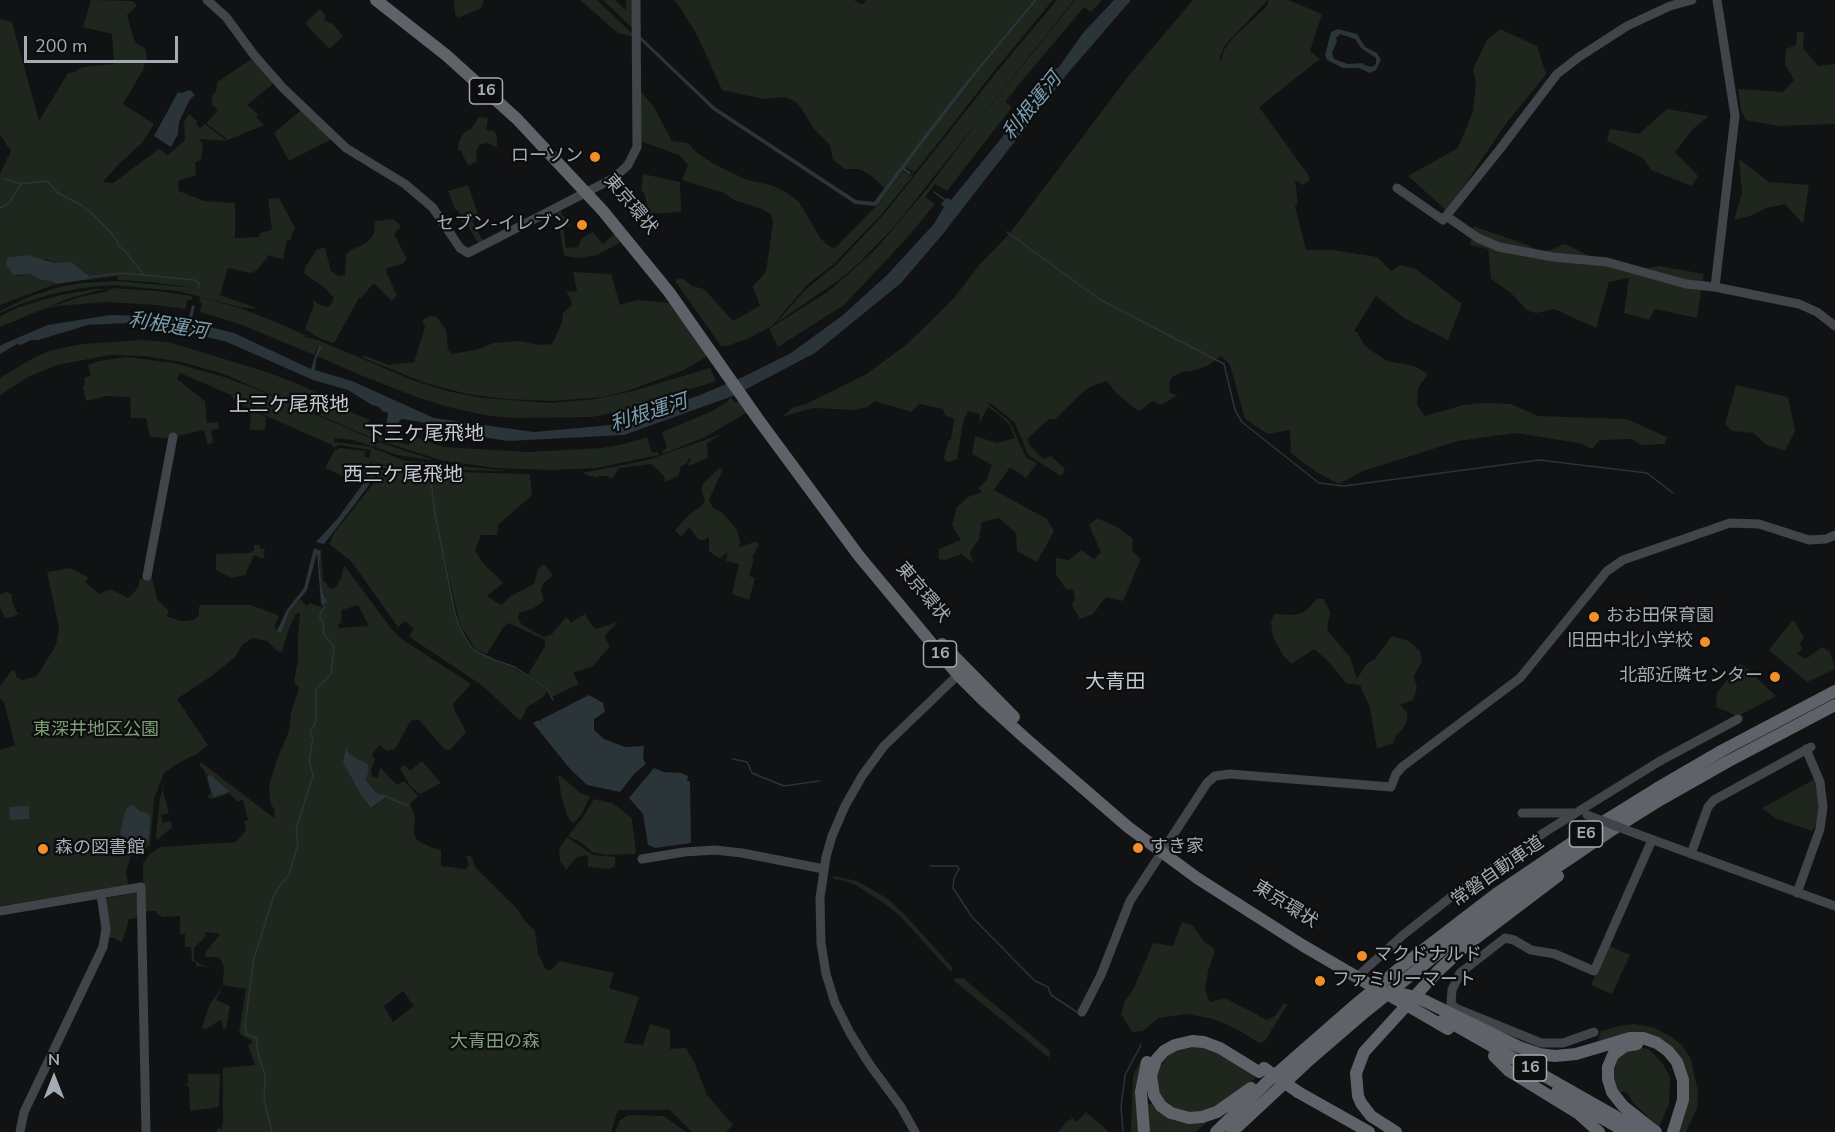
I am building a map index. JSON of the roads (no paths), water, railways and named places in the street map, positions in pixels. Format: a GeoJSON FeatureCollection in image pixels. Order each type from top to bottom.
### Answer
{"type":"FeatureCollection","features":[{"type":"Feature","properties":{"kind":"highway","name":"東京環状"},"geometry":{"type":"LineString","coordinates":[[376,0],[446,55],[517,118],[590,190]]}},
{"type":"Feature","properties":{"kind":"highway","name":"東京環状"},"geometry":{"type":"LineString","coordinates":[[387,0],[485,81],[552,144],[720,359],[762,418],[878,569],[962,672],[1039,742],[1164,850],[1238,905],[1643,1132]]}},
{"type":"Feature","properties":{"kind":"highway","name":"常磐自動車道"},"geometry":{"type":"LineString","coordinates":[[1216,1132],[1355,1005],[1461,920],[1589,831],[1723,750],[1835,692]]}},
{"type":"Feature","properties":{"kind":"highway","name":"常磐自動車道"},"geometry":{"type":"LineString","coordinates":[[1232,1132],[1315,1054],[1401,982],[1458,937],[1551,871],[1660,800],[1835,705]]}},
{"type":"Feature","properties":{"kind":"highway"},"geometry":{"type":"LineString","coordinates":[[1396,1132],[1366,1110],[1356,1089],[1358,1066],[1373,1040],[1437,972],[1463,948],[1660,800]]}},
{"type":"Feature","properties":{"kind":"highway","name":"東京環状"},"geometry":{"type":"LineString","coordinates":[[1365,977],[1396,992],[1494,1056],[1626,1132]]}},
{"type":"Feature","properties":{"kind":"highway"},"geometry":{"type":"LineString","coordinates":[[1416,1004],[1539,1054],[1555,1056],[1576,1054],[1630,1038],[1643,1038],[1657,1043],[1677,1062],[1683,1080],[1682,1107],[1673,1132]]}},
{"type":"Feature","properties":{"kind":"highway"},"geometry":{"type":"LineString","coordinates":[[1262,1070],[1220,1048],[1204,1042],[1192,1041],[1180,1043],[1164,1051],[1154,1066],[1151,1083],[1157,1100],[1171,1113],[1189,1118],[1209,1115],[1224,1108],[1243,1094],[1296,1049],[1355,1005]]}},
{"type":"Feature","properties":{"kind":"highway"},"geometry":{"type":"LineString","coordinates":[[1144,1132],[1141,1092],[1143,1077],[1152,1055],[1168,1040],[1184,1035],[1209,1037],[1231,1046],[1296,1094],[1356,1132]]}},
{"type":"Feature","properties":{"kind":"highway"},"geometry":{"type":"LineString","coordinates":[[1656,1132],[1615,1096],[1610,1086],[1607,1073],[1613,1055],[1625,1046],[1638,1044],[1658,1050],[1672,1065],[1677,1078],[1677,1102],[1667,1132]]}},
{"type":"Feature","properties":{"kind":"highway"},"geometry":{"type":"LineString","coordinates":[[1494,1056],[1509,1071],[1579,1114],[1599,1132]]}},
{"type":"Feature","properties":{"kind":"highway"},"geometry":{"type":"LineString","coordinates":[[1296,1094],[1369,1132]]}},
{"type":"Feature","properties":{"kind":"street"},"geometry":{"type":"LineString","coordinates":[[207,0],[226,17],[254,55],[283,88],[346,148],[398,180],[433,208],[460,248],[466,253],[474,251],[624,170],[636,147],[636,0]]}},
{"type":"Feature","properties":{"kind":"street"},"geometry":{"type":"LineString","coordinates":[[1397,188],[1443,220],[1557,74],[1628,26],[1670,6],[1692,0]]}},
{"type":"Feature","properties":{"kind":"street"},"geometry":{"type":"LineString","coordinates":[[1715,287],[1735,116],[1717,0]]}},
{"type":"Feature","properties":{"kind":"street"},"geometry":{"type":"LineString","coordinates":[[1446,216],[1478,238],[1499,247],[1553,257],[1607,262],[1667,280],[1799,304],[1817,312],[1835,326]]}},
{"type":"Feature","properties":{"kind":"street"},"geometry":{"type":"LineString","coordinates":[[147,576],[173,437]]}},
{"type":"Feature","properties":{"kind":"street"},"geometry":{"type":"LineString","coordinates":[[1082,1012],[1101,975],[1130,901],[1207,783],[1218,775],[1258,776],[1391,788],[1396,774],[1402,767],[1520,678],[1607,571],[1626,558],[1730,523],[1759,524],[1809,540],[1826,539],[1835,535]]}},
{"type":"Feature","properties":{"kind":"street"},"geometry":{"type":"LineString","coordinates":[[915,1132],[902,1107],[870,1065],[850,1033],[835,1004],[820,943],[819,907],[824,869],[832,836],[845,806],[875,757],[962,672]]}},
{"type":"Feature","properties":{"kind":"street"},"geometry":{"type":"LineString","coordinates":[[1365,977],[1403,934],[1443,903],[1574,813],[1659,762],[1738,719]]}},
{"type":"Feature","properties":{"kind":"street"},"geometry":{"type":"LineString","coordinates":[[1690,854],[1708,807],[1714,800],[1809,748],[1820,782],[1823,807],[1820,830],[1797,893]]}},
{"type":"Feature","properties":{"kind":"street"},"geometry":{"type":"LineString","coordinates":[[1551,812],[1555,817],[1556,825]]}},
{"type":"Feature","properties":{"kind":"street"},"geometry":{"type":"LineString","coordinates":[[1522,813],[1551,812],[1587,815],[1835,906]]}},
{"type":"Feature","properties":{"kind":"street"},"geometry":{"type":"LineString","coordinates":[[1594,1032],[1563,1043],[1541,1043],[1455,1008],[1451,1003],[1452,990],[1461,973],[1505,938],[1514,940],[1531,950],[1561,956],[1594,971],[1652,840]]}},
{"type":"Feature","properties":{"kind":"street"},"geometry":{"type":"LineString","coordinates":[[642,859],[684,852],[722,851],[824,869]]}},
{"type":"Feature","properties":{"kind":"street"},"geometry":{"type":"LineString","coordinates":[[0,910],[141,887],[146,1132]]}},
{"type":"Feature","properties":{"kind":"street"},"geometry":{"type":"LineString","coordinates":[[20,1132],[24,1112],[102,947],[106,929],[101,894]]}},
{"type":"Feature","properties":{"kind":"water"},"geometry":{"type":"Polygon","coordinates":[[[1034,0],[1037,0],[913,156],[905,168],[911,173],[910,175],[903,170],[874,206],[855,204],[713,110],[639,39],[639,35],[715,107],[856,200],[874,202],[956,94],[1034,0]]]}},
{"type":"Feature","properties":{"kind":"water","name":"利根運河"},"geometry":{"type":"Polygon","coordinates":[[[1114,0],[1131,0],[1068,73],[942,235],[901,283],[815,353],[733,396],[624,435],[508,441],[450,432],[421,422],[402,419],[392,436],[385,433],[388,413],[348,390],[313,380],[227,342],[165,327],[126,323],[88,325],[31,340],[21,345],[17,344],[0,354],[0,346],[3,344],[48,325],[110,315],[153,316],[188,322],[192,305],[195,306],[191,322],[234,333],[311,369],[319,345],[322,346],[316,359],[315,370],[352,381],[434,418],[534,432],[611,425],[700,395],[743,377],[791,353],[843,315],[888,274],[934,224],[944,207],[941,204],[947,198],[951,200],[1025,109],[1040,88],[1047,73],[1059,67],[1083,33],[1114,0]]]}},
{"type":"Feature","properties":{"kind":"water"},"geometry":{"type":"Polygon","coordinates":[[[1338,29],[1357,34],[1365,47],[1377,53],[1381,60],[1376,70],[1370,73],[1358,68],[1343,68],[1327,60],[1325,55],[1331,32],[1338,29]],[[1340,34],[1336,38],[1332,53],[1334,59],[1348,64],[1363,63],[1372,67],[1376,64],[1376,58],[1361,48],[1355,39],[1340,34]]]}},
{"type":"Feature","properties":{"kind":"water"},"geometry":{"type":"Polygon","coordinates":[[[190,90],[195,95],[190,99],[179,122],[178,134],[171,147],[154,136],[178,92],[190,90]]]}},
{"type":"Feature","properties":{"kind":"water"},"geometry":{"type":"Polygon","coordinates":[[[27,255],[55,263],[71,262],[90,279],[56,284],[52,281],[41,280],[31,274],[13,275],[6,264],[7,259],[27,255]]]}},
{"type":"Feature","properties":{"kind":"water"},"geometry":{"type":"Polygon","coordinates":[[[374,463],[381,465],[379,471],[355,504],[324,544],[316,542],[338,518],[371,473],[374,463]]]}},
{"type":"Feature","properties":{"kind":"water"},"geometry":{"type":"Polygon","coordinates":[[[314,548],[321,551],[319,563],[322,589],[327,602],[325,604],[323,602],[324,608],[321,603],[317,553],[307,590],[289,612],[281,633],[277,631],[286,611],[304,588],[314,548]]]}},
{"type":"Feature","properties":{"kind":"water"},"geometry":{"type":"Polygon","coordinates":[[[589,695],[603,703],[605,712],[594,719],[594,730],[604,739],[625,747],[644,746],[643,758],[646,764],[635,773],[620,792],[587,785],[570,769],[533,723],[539,720],[543,726],[540,720],[589,695]]]}},
{"type":"Feature","properties":{"kind":"water"},"geometry":{"type":"Polygon","coordinates":[[[346,748],[350,755],[368,764],[366,780],[369,784],[377,793],[388,796],[371,808],[343,762],[346,748]]]}},
{"type":"Feature","properties":{"kind":"water"},"geometry":{"type":"Polygon","coordinates":[[[654,768],[688,776],[691,843],[655,848],[648,845],[643,814],[629,798],[654,768]]]}},
{"type":"Feature","properties":{"kind":"water"},"geometry":{"type":"Polygon","coordinates":[[[210,774],[230,792],[215,797],[212,795],[207,777],[210,774]]]}},
{"type":"Feature","properties":{"kind":"water"},"geometry":{"type":"Polygon","coordinates":[[[130,805],[139,811],[148,813],[150,817],[148,841],[139,846],[129,845],[120,834],[125,811],[130,805]]]}},
{"type":"Feature","properties":{"kind":"water"},"geometry":{"type":"Polygon","coordinates":[[[29,806],[29,819],[10,820],[9,807],[29,806]]]}},
{"type":"Feature","properties":{"kind":"waterway"},"geometry":{"type":"LineString","coordinates":[[5,179],[21,184]]}},
{"type":"Feature","properties":{"kind":"waterway"},"geometry":{"type":"LineString","coordinates":[[0,208],[9,203],[21,184],[47,181],[58,193],[91,213],[114,236],[119,246],[144,275],[194,280],[199,283],[198,288]]}},
{"type":"Feature","properties":{"kind":"waterway"},"geometry":{"type":"LineString","coordinates":[[934,192],[945,200]]}},
{"type":"Feature","properties":{"kind":"waterway"},"geometry":{"type":"LineString","coordinates":[[1007,232],[1099,299],[1224,364],[1235,410],[1242,422],[1319,483],[1344,486],[1539,460],[1647,473],[1673,493]]}},
{"type":"Feature","properties":{"kind":"waterway"},"geometry":{"type":"LineString","coordinates":[[90,277],[120,273],[143,275]]}},
{"type":"Feature","properties":{"kind":"waterway"},"geometry":{"type":"LineString","coordinates":[[381,466],[431,480],[435,514],[455,613],[469,644],[475,651],[515,667],[548,690],[553,700]]}},
{"type":"Feature","properties":{"kind":"waterway"},"geometry":{"type":"LineString","coordinates":[[272,1132],[264,1099],[265,1075],[257,1049],[257,1038],[246,1034],[245,1026],[254,958],[275,892],[289,875],[298,844],[296,830],[313,775],[309,761],[313,739],[310,733],[316,721],[316,690],[331,674],[334,647],[324,634],[323,621],[320,619],[324,608]]}},
{"type":"Feature","properties":{"kind":"waterway"},"geometry":{"type":"LineString","coordinates":[[733,759],[747,762],[752,773],[784,786],[819,781]]}},
{"type":"Feature","properties":{"kind":"waterway"},"geometry":{"type":"LineString","coordinates":[[387,797],[408,806]]}},
{"type":"Feature","properties":{"kind":"waterway"},"geometry":{"type":"LineString","coordinates":[[930,866],[957,866],[959,869],[954,878],[953,888],[972,917],[1035,981],[1048,987],[1051,995],[1077,1012]]}},
{"type":"Feature","properties":{"kind":"waterway"},"geometry":{"type":"LineString","coordinates":[[1123,1132],[1121,1107],[1125,1075],[1141,1045]]}},
{"type":"Feature","properties":{"kind":"place","name":"ローソン"},"geometry":{"type":"Point","coordinates":[595,157]}},
{"type":"Feature","properties":{"kind":"place","name":"セブン-イレブン"},"geometry":{"type":"Point","coordinates":[582,225]}},
{"type":"Feature","properties":{"kind":"place","name":"おお田保育園"},"geometry":{"type":"Point","coordinates":[1594,617]}},
{"type":"Feature","properties":{"kind":"place","name":"旧田中北小学校"},"geometry":{"type":"Point","coordinates":[1705,642]}},
{"type":"Feature","properties":{"kind":"place","name":"北部近隣センター"},"geometry":{"type":"Point","coordinates":[1775,677]}},
{"type":"Feature","properties":{"kind":"place","name":"すき家"},"geometry":{"type":"Point","coordinates":[1138,848]}},
{"type":"Feature","properties":{"kind":"place","name":"森の図書館"},"geometry":{"type":"Point","coordinates":[43,849]}},
{"type":"Feature","properties":{"kind":"place","name":"マクドナルド"},"geometry":{"type":"Point","coordinates":[1362,956]}},
{"type":"Feature","properties":{"kind":"place","name":"ファミリーマート"},"geometry":{"type":"Point","coordinates":[1320,981]}},
{"type":"Feature","properties":{"kind":"district","name":"上三ケ尾飛地"},"geometry":{"type":"Point","coordinates":[289,406]}},
{"type":"Feature","properties":{"kind":"district","name":"下三ケ尾飛地"},"geometry":{"type":"Point","coordinates":[424,435]}},
{"type":"Feature","properties":{"kind":"district","name":"西三ケ尾飛地"},"geometry":{"type":"Point","coordinates":[403,476]}},
{"type":"Feature","properties":{"kind":"district","name":"大青田"},"geometry":{"type":"Point","coordinates":[1115,683]}},
{"type":"Feature","properties":{"kind":"park label","name":"東深井地区公園"},"geometry":{"type":"Point","coordinates":[96,731]}},
{"type":"Feature","properties":{"kind":"park label","name":"大青田の森"},"geometry":{"type":"Point","coordinates":[495,1043]}}]}
